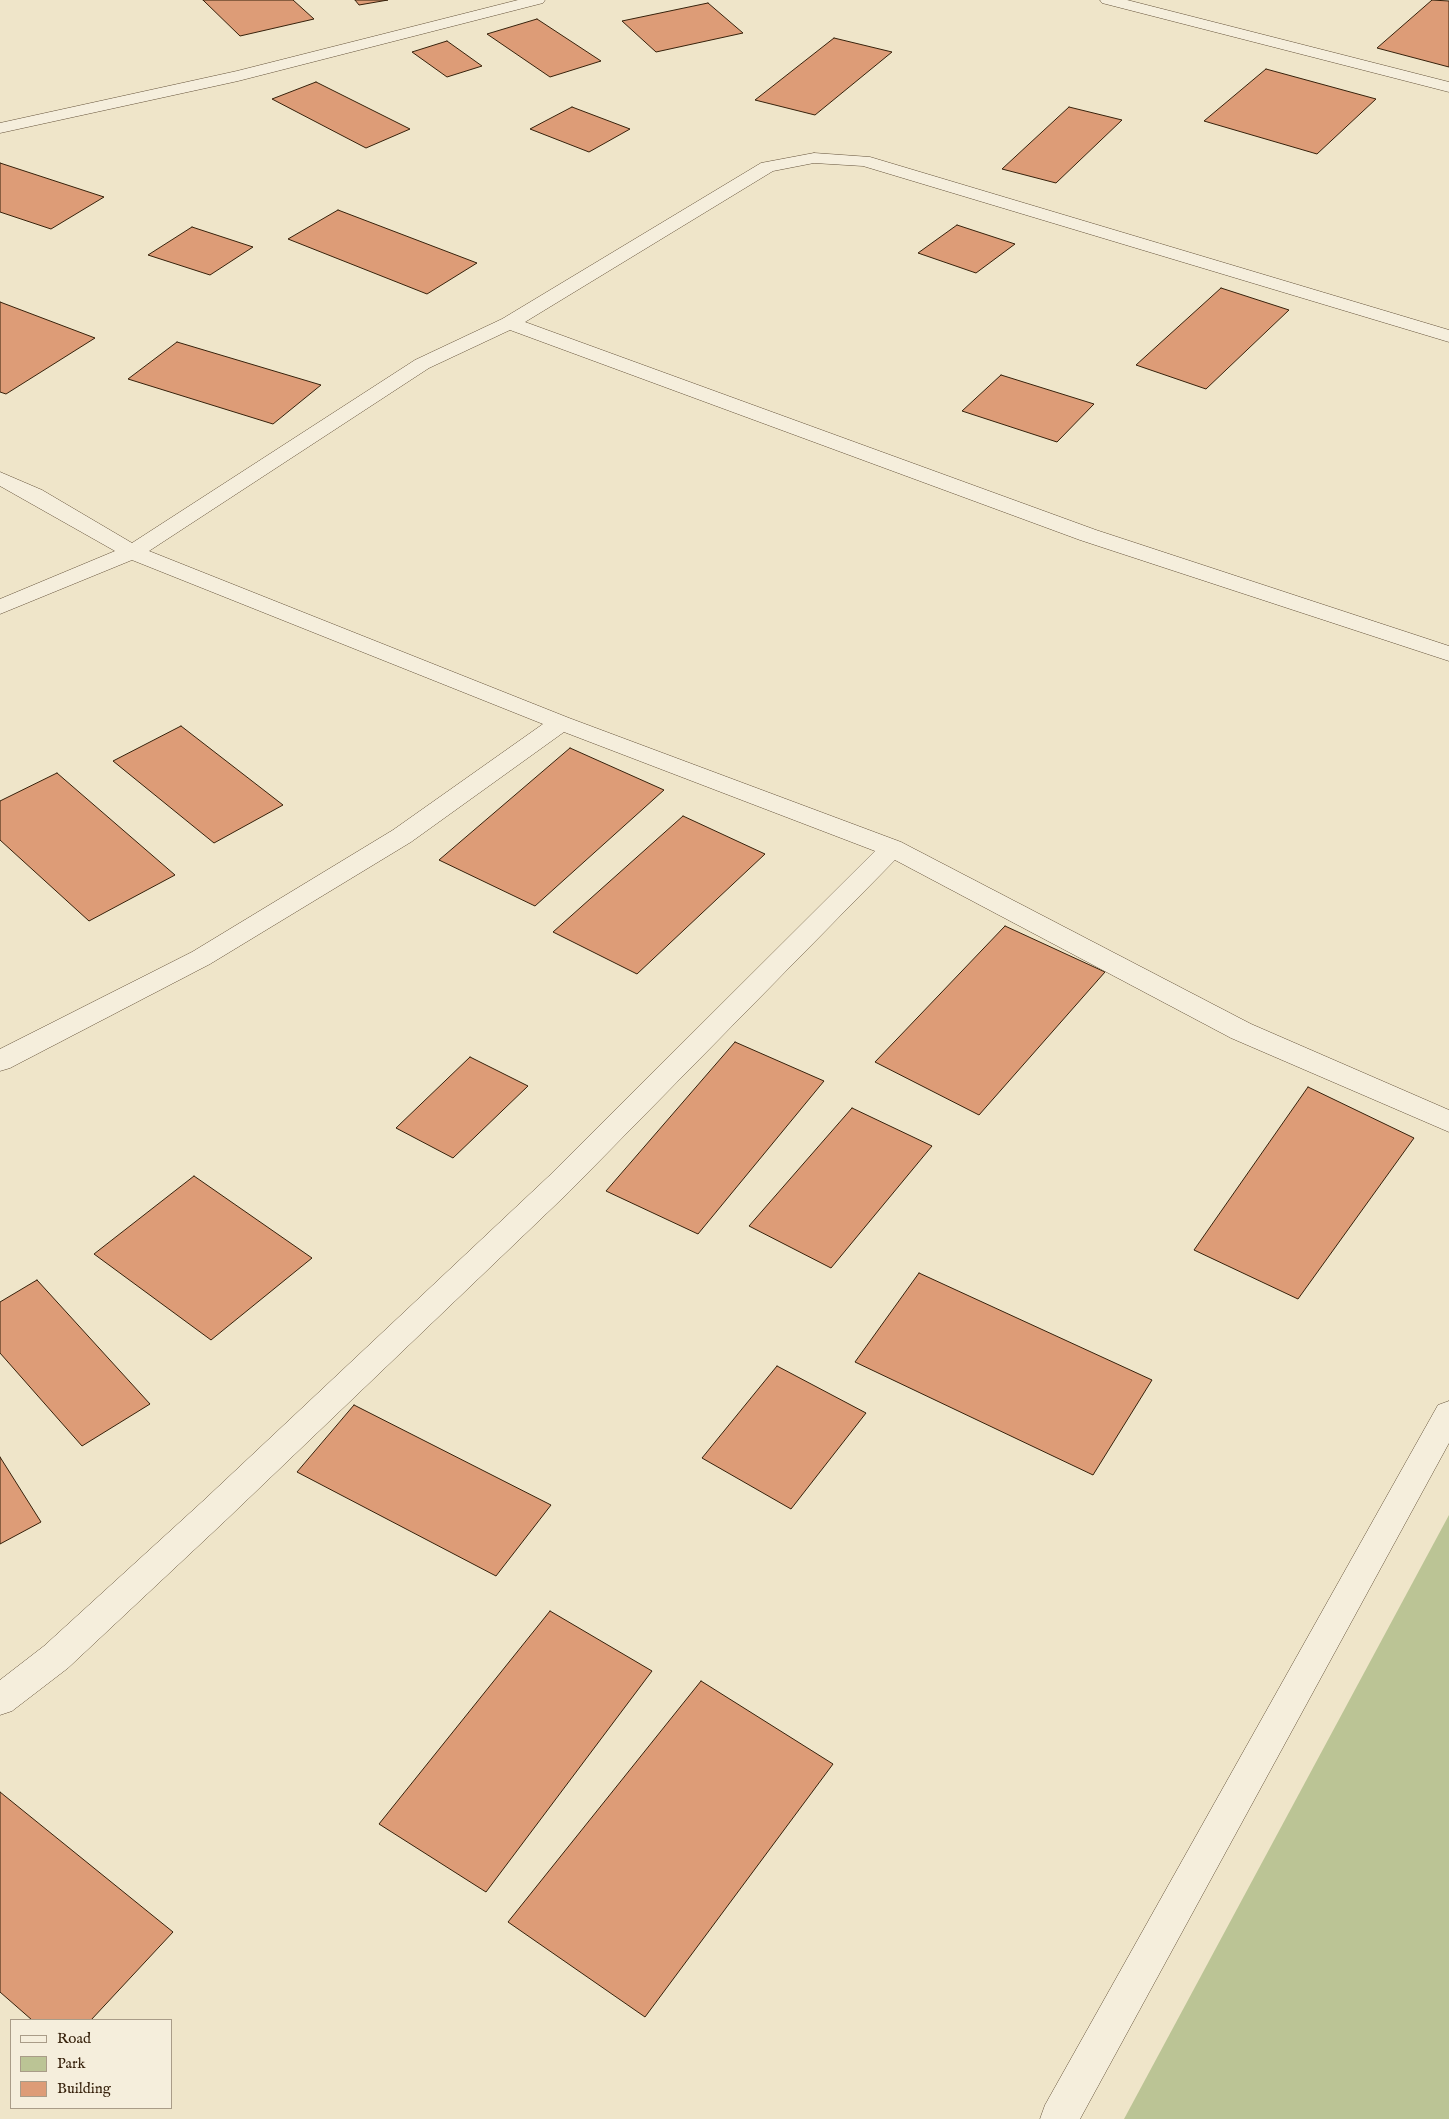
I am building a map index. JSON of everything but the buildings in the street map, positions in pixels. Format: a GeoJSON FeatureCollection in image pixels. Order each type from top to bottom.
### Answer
{"type":"FeatureCollection","features":[{"type":"Feature","properties":{"kind":"street"},"geometry":{"type":"LineString","coordinates":[[0,128],[238,76],[537,0]]}},
{"type":"Feature","properties":{"kind":"street"},"geometry":{"type":"LineString","coordinates":[[1108,0],[1449,87]]}},
{"type":"Feature","properties":{"kind":"street"},"geometry":{"type":"LineString","coordinates":[[0,607],[132,552],[422,364],[509,322],[767,167],[814,158],[864,162],[1449,336]]}},
{"type":"Feature","properties":{"kind":"street"},"geometry":{"type":"LineString","coordinates":[[509,322],[1088,535],[1449,654]]}},
{"type":"Feature","properties":{"kind":"street"},"geometry":{"type":"LineString","coordinates":[[0,478],[34,494],[132,552],[561,723],[892,848],[1241,1031],[1449,1122]]}},
{"type":"Feature","properties":{"kind":"street"},"geometry":{"type":"LineString","coordinates":[[0,1061],[210,953],[402,836],[561,723]]}},
{"type":"Feature","properties":{"kind":"street"},"geometry":{"type":"LineString","coordinates":[[0,1700],[56,1657],[214,1511],[559,1184],[892,848]]}},
{"type":"Feature","properties":{"kind":"street"},"geometry":{"type":"LineString","coordinates":[[1058,2119],[1449,1414]]}},
{"type":"Feature","properties":{"kind":"green space"},"geometry":{"type":"Polygon","coordinates":[[[1449,1515],[1449,2119],[1124,2119],[1449,1515]]]}}]}
